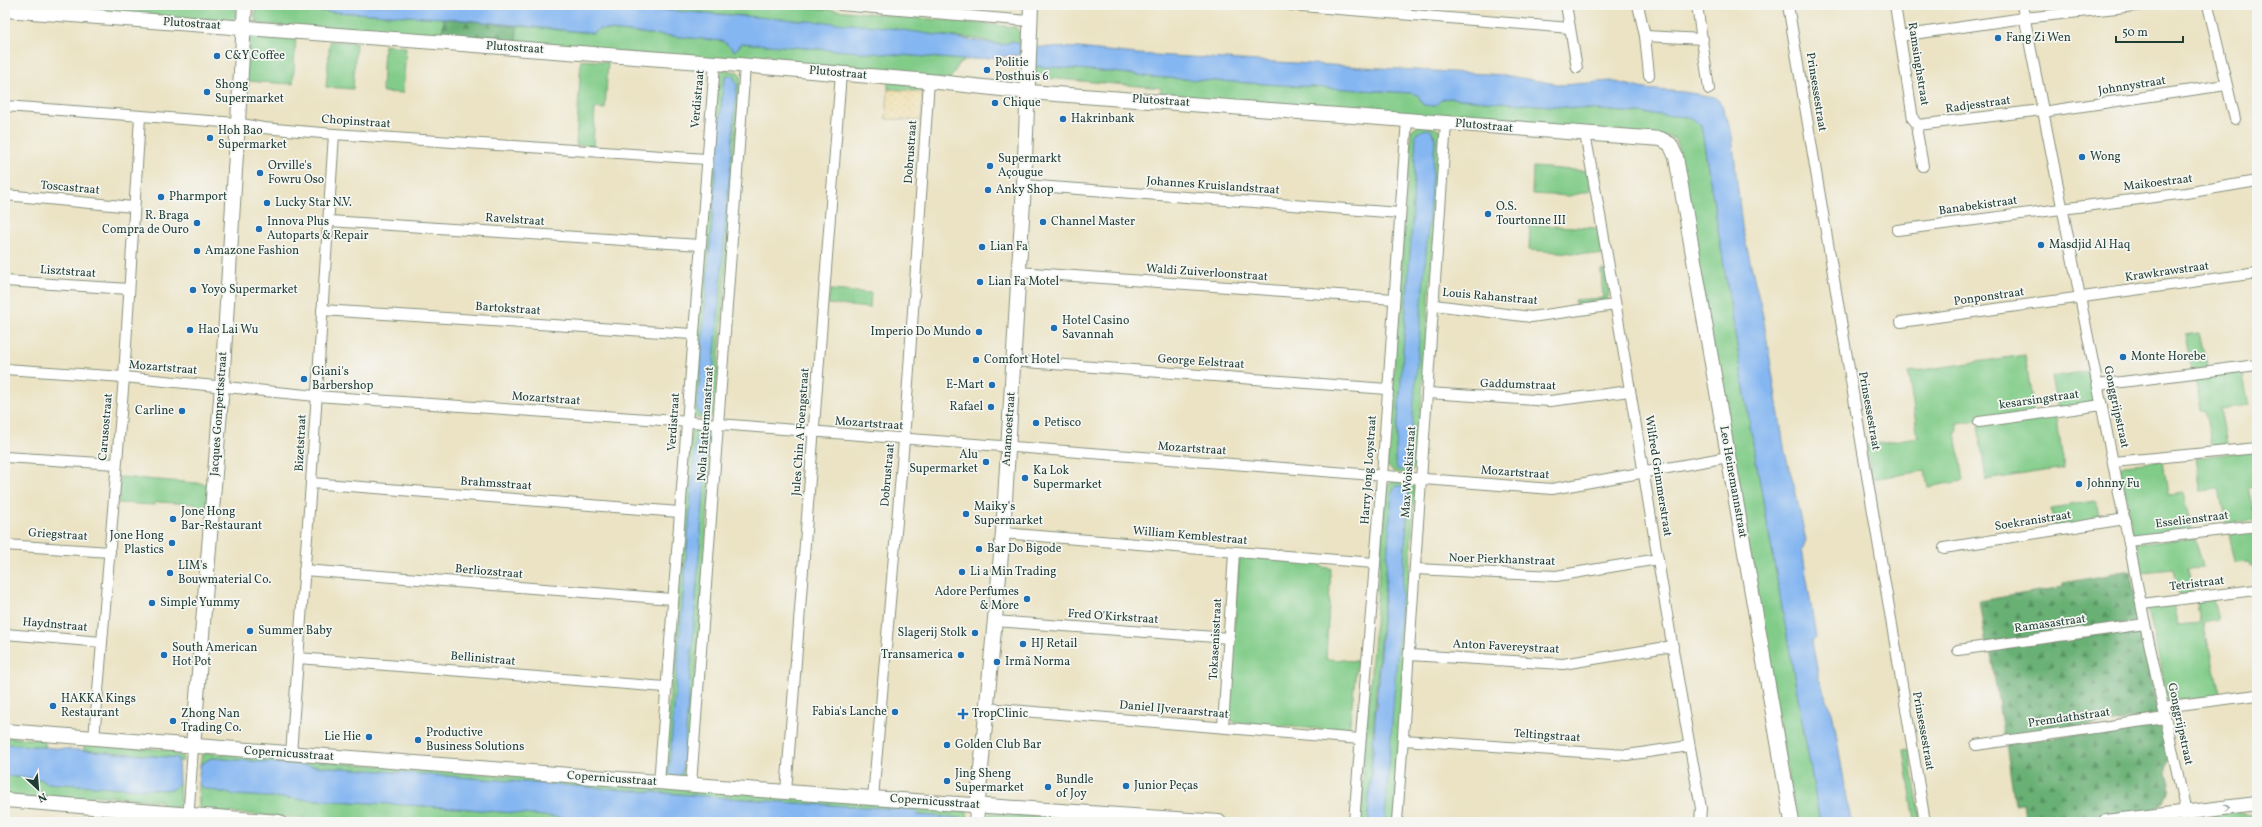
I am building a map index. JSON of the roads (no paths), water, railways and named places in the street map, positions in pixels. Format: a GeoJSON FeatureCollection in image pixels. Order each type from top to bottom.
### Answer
{"type":"FeatureCollection","features":[{"type":"Feature","properties":{"kind":"street"},"geometry":{"type":"LineString","coordinates":[[840,5],[885,7],[1029,21]]}},
{"type":"Feature","properties":{"kind":"street","name":"Anamoestraat"},"geometry":{"type":"LineString","coordinates":[[976,822],[976,805],[1003,533],[1029,92],[1028,36],[1031,5]]}},
{"type":"Feature","properties":{"kind":"street"},"geometry":{"type":"LineString","coordinates":[[1290,5],[1336,7],[1570,28]]}},
{"type":"Feature","properties":{"kind":"street"},"geometry":{"type":"LineString","coordinates":[[1566,5],[1577,68]]}},
{"type":"Feature","properties":{"kind":"street"},"geometry":{"type":"LineString","coordinates":[[1638,5],[1645,36],[1649,75]]}},
{"type":"Feature","properties":{"kind":"street"},"geometry":{"type":"LineString","coordinates":[[1697,5],[1709,89]]}},
{"type":"Feature","properties":{"kind":"street","name":"Prinsessestraat"},"geometry":{"type":"LineString","coordinates":[[1788,5],[1925,822]]}},
{"type":"Feature","properties":{"kind":"street","name":"Ramsinghstraat"},"geometry":{"type":"LineString","coordinates":[[1895,5],[1913,119],[1918,125],[1917,132],[1923,166]]}},
{"type":"Feature","properties":{"kind":"street","name":"Gonggrijpstraat"},"geometry":{"type":"LineString","coordinates":[[2022,5],[2145,624],[2186,813]]}},
{"type":"Feature","properties":{"kind":"street"},"geometry":{"type":"LineString","coordinates":[[1900,36],[2024,18],[2144,5]]}},
{"type":"Feature","properties":{"kind":"street"},"geometry":{"type":"LineString","coordinates":[[2208,5],[2235,119]]}},
{"type":"Feature","properties":{"kind":"street","name":"Plutostraat"},"geometry":{"type":"LineString","coordinates":[[5,10],[244,16],[745,66],[929,81],[1029,92],[1650,138],[1670,144]]}},
{"type":"Feature","properties":{"kind":"street","name":"Jacques Gompertsstraat"},"geometry":{"type":"LineString","coordinates":[[188,815],[222,386],[244,16]]}},
{"type":"Feature","properties":{"kind":"street"},"geometry":{"type":"LineString","coordinates":[[1645,36],[1703,39]]}},
{"type":"Feature","properties":{"kind":"street","name":"Verdistraat"},"geometry":{"type":"LineString","coordinates":[[659,783],[665,687],[687,422],[692,334],[715,63]]}},
{"type":"Feature","properties":{"kind":"street","name":"Nola Hattermanstraat"},"geometry":{"type":"LineString","coordinates":[[691,784],[745,66]]}},
{"type":"Feature","properties":{"kind":"street","name":"Jules Chin A Foengstraat"},"geometry":{"type":"LineString","coordinates":[[786,792],[841,73]]}},
{"type":"Feature","properties":{"kind":"street","name":"Dobrustraat"},"geometry":{"type":"LineString","coordinates":[[873,798],[904,440],[929,81]]}},
{"type":"Feature","properties":{"kind":"street","name":"Johnnystraat"},"geometry":{"type":"LineString","coordinates":[[2042,111],[2226,85]]}},
{"type":"Feature","properties":{"kind":"street","name":"Chopinstraat"},"geometry":{"type":"LineString","coordinates":[[5,106],[237,123],[263,128],[334,134],[706,159]]}},
{"type":"Feature","properties":{"kind":"street","name":"Radjesstraat"},"geometry":{"type":"LineString","coordinates":[[1918,125],[2042,111]]}},
{"type":"Feature","properties":{"kind":"street","name":"Carusostraat"},"geometry":{"type":"LineString","coordinates":[[94,739],[124,377],[133,207],[140,117]]}},
{"type":"Feature","properties":{"kind":"street","name":"Harry Jong Loystraat"},"geometry":{"type":"LineString","coordinates":[[1354,822],[1382,477],[1407,119]]}},
{"type":"Feature","properties":{"kind":"street","name":"Max Woiskistraat"},"geometry":{"type":"LineString","coordinates":[[1397,822],[1416,569],[1446,123]]}},
{"type":"Feature","properties":{"kind":"street","name":"Bizetstraat"},"geometry":{"type":"LineString","coordinates":[[290,754],[311,483],[334,134]]}},
{"type":"Feature","properties":{"kind":"street","name":"Wilfred Grimmerstraat"},"geometry":{"type":"LineString","coordinates":[[1585,134],[1645,473],[1689,746],[1701,808],[1700,822]]}},
{"type":"Feature","properties":{"kind":"street","name":"Leo Heinemannstraat"},"geometry":{"type":"LineString","coordinates":[[1670,144],[1676,157],[1792,822]]}},
{"type":"Feature","properties":{"kind":"street","name":"Maikoestraat"},"geometry":{"type":"LineString","coordinates":[[2062,207],[2186,193],[2257,181]]}},
{"type":"Feature","properties":{"kind":"street","name":"Johannes Kruislandstraat"},"geometry":{"type":"LineString","coordinates":[[1024,185],[1400,213]]}},
{"type":"Feature","properties":{"kind":"street","name":"Toscastraat"},"geometry":{"type":"LineString","coordinates":[[5,195],[133,207]]}},
{"type":"Feature","properties":{"kind":"street","name":"Banabekistraat"},"geometry":{"type":"LineString","coordinates":[[1897,230],[2062,207]]}},
{"type":"Feature","properties":{"kind":"street","name":"Ravelstraat"},"geometry":{"type":"LineString","coordinates":[[329,221],[700,245]]}},
{"type":"Feature","properties":{"kind":"street","name":"Waldi Zuiverloonstraat"},"geometry":{"type":"LineString","coordinates":[[1018,272],[1394,299]]}},
{"type":"Feature","properties":{"kind":"street","name":"Krawkrawstraat"},"geometry":{"type":"LineString","coordinates":[[2080,298],[2257,273]]}},
{"type":"Feature","properties":{"kind":"street","name":"Lisztstraat"},"geometry":{"type":"LineString","coordinates":[[5,281],[129,289]]}},
{"type":"Feature","properties":{"kind":"street","name":"Ponponstraat"},"geometry":{"type":"LineString","coordinates":[[1901,322],[2080,298]]}},
{"type":"Feature","properties":{"kind":"street","name":"Louis Rahanstraat"},"geometry":{"type":"LineString","coordinates":[[1434,305],[1531,317],[1615,305]]}},
{"type":"Feature","properties":{"kind":"street","name":"Bartokstraat"},"geometry":{"type":"LineString","coordinates":[[322,310],[692,334]]}},
{"type":"Feature","properties":{"kind":"street","name":"George Eelstraat"},"geometry":{"type":"LineString","coordinates":[[1013,361],[1387,389]]}},
{"type":"Feature","properties":{"kind":"street"},"geometry":{"type":"LineString","coordinates":[[2098,384],[2257,365]]}},
{"type":"Feature","properties":{"kind":"street","name":"Mozartstraat"},"geometry":{"type":"LineString","coordinates":[[5,369],[124,377],[316,396],[719,424],[814,433],[1552,489],[1728,457]]}},
{"type":"Feature","properties":{"kind":"street","name":"Gaddumstraat"},"geometry":{"type":"LineString","coordinates":[[1428,393],[1550,401],[1630,391]]}},
{"type":"Feature","properties":{"kind":"street","name":"kesarsingstraat"},"geometry":{"type":"LineString","coordinates":[[1979,422],[2102,405]]}},
{"type":"Feature","properties":{"kind":"street"},"geometry":{"type":"LineString","coordinates":[[2114,462],[2257,448]]}},
{"type":"Feature","properties":{"kind":"street"},"geometry":{"type":"LineString","coordinates":[[5,457],[116,464]]}},
{"type":"Feature","properties":{"kind":"street","name":"Brahmsstraat"},"geometry":{"type":"LineString","coordinates":[[311,483],[679,512]]}},
{"type":"Feature","properties":{"kind":"street","name":"Soekranistraat"},"geometry":{"type":"LineString","coordinates":[[1944,548],[2125,519]]}},
{"type":"Feature","properties":{"kind":"street","name":"Esselienstraat"},"geometry":{"type":"LineString","coordinates":[[2129,541],[2257,526]]}},
{"type":"Feature","properties":{"kind":"street","name":"William Kemblestraat"},"geometry":{"type":"LineString","coordinates":[[1003,533],[1374,563]]}},
{"type":"Feature","properties":{"kind":"street","name":"Griegstraat"},"geometry":{"type":"LineString","coordinates":[[5,545],[110,552]]}},
{"type":"Feature","properties":{"kind":"street","name":"Tokasenisstraat"},"geometry":{"type":"LineString","coordinates":[[1224,727],[1234,552]]}},
{"type":"Feature","properties":{"kind":"street","name":"Noer Pierkhanstraat"},"geometry":{"type":"LineString","coordinates":[[1416,569],[1556,576],[1658,559]]}},
{"type":"Feature","properties":{"kind":"street","name":"Berliozstraat"},"geometry":{"type":"LineString","coordinates":[[304,570],[672,599]]}},
{"type":"Feature","properties":{"kind":"street","name":"Tetristraat"},"geometry":{"type":"LineString","coordinates":[[2142,604],[2255,590]]}},
{"type":"Feature","properties":{"kind":"street","name":"Fred O'Kirkstraat"},"geometry":{"type":"LineString","coordinates":[[994,621],[1230,638]]}},
{"type":"Feature","properties":{"kind":"street","name":"Ramasastraat"},"geometry":{"type":"LineString","coordinates":[[1958,650],[2145,624]]}},
{"type":"Feature","properties":{"kind":"street","name":"Haydnstraat"},"geometry":{"type":"LineString","coordinates":[[5,634],[102,642]]}},
{"type":"Feature","properties":{"kind":"street","name":"Anton Favereystraat"},"geometry":{"type":"LineString","coordinates":[[1409,655],[1563,664],[1673,646]]}},
{"type":"Feature","properties":{"kind":"street","name":"Bellinistraat"},"geometry":{"type":"LineString","coordinates":[[298,658],[665,687]]}},
{"type":"Feature","properties":{"kind":"street"},"geometry":{"type":"LineString","coordinates":[[2163,707],[2257,695]]}},
{"type":"Feature","properties":{"kind":"street","name":"Daniel IJveraarstraat"},"geometry":{"type":"LineString","coordinates":[[986,708],[1360,739]]}},
{"type":"Feature","properties":{"kind":"street","name":"Premdathstraat"},"geometry":{"type":"LineString","coordinates":[[1976,745],[2165,718]]}},
{"type":"Feature","properties":{"kind":"street","name":"Copernicusstraat"},"geometry":{"type":"LineString","coordinates":[[5,731],[94,739],[193,751],[290,754],[659,783],[691,784],[1219,822]]}},
{"type":"Feature","properties":{"kind":"street","name":"Teltingstraat"},"geometry":{"type":"LineString","coordinates":[[1403,740],[1627,755],[1689,746]]}},
{"type":"Feature","properties":{"kind":"street"},"geometry":{"type":"LineString","coordinates":[[5,800],[279,822]]}},
{"type":"Feature","properties":{"kind":"street"},"geometry":{"type":"LineString","coordinates":[[2106,822],[2257,804]]}},
{"type":"Feature","properties":{"kind":"water"},"geometry":{"type":"Polygon","coordinates":[[[270,5],[594,5],[876,26],[1003,45],[1012,41],[1020,44],[1019,55],[966,60],[742,43],[735,51],[723,41],[599,29],[594,33],[444,18],[279,9],[270,5]]]}},
{"type":"Feature","properties":{"kind":"water"},"geometry":{"type":"Polygon","coordinates":[[[1035,47],[1078,48],[1137,54],[1503,75],[1563,85],[1611,81],[1645,89],[1683,92],[1715,97],[1722,105],[1732,136],[1742,227],[1763,316],[1785,453],[1794,485],[1806,541],[1802,549],[1816,637],[1812,641],[1819,679],[1833,716],[1851,822],[1820,822],[1754,449],[1701,125],[1688,117],[1450,98],[1442,99],[1435,106],[1423,105],[1418,95],[1411,93],[1152,77],[1035,66],[1035,47]]]}},
{"type":"Feature","properties":{"kind":"water"},"geometry":{"type":"Polygon","coordinates":[[[727,75],[733,76],[737,85],[710,411],[705,416],[700,415],[697,409],[723,85],[727,75]]]}},
{"type":"Feature","properties":{"kind":"water"},"geometry":{"type":"Polygon","coordinates":[[[1425,129],[1431,130],[1435,139],[1409,464],[1405,470],[1397,469],[1395,463],[1412,226],[1416,134],[1425,129]]]}},
{"type":"Feature","properties":{"kind":"water"},"geometry":{"type":"Polygon","coordinates":[[[700,432],[706,432],[708,437],[683,769],[679,776],[672,777],[669,773],[669,769],[696,437],[700,432]]]}},
{"type":"Feature","properties":{"kind":"water"},"geometry":{"type":"Polygon","coordinates":[[[1396,486],[1403,486],[1409,493],[1385,817],[1383,822],[1370,822],[1368,815],[1392,492],[1396,486]]]}},
{"type":"Feature","properties":{"kind":"water"},"geometry":{"type":"Polygon","coordinates":[[[5,744],[178,758],[179,783],[173,789],[164,790],[46,783],[41,779],[5,776],[5,744]]]}},
{"type":"Feature","properties":{"kind":"water"},"geometry":{"type":"Polygon","coordinates":[[[211,758],[794,803],[916,810],[918,815],[961,818],[963,822],[598,821],[458,808],[235,795],[203,788],[198,784],[200,765],[211,758]]]}},
{"type":"Feature","properties":{"kind":"place","name":"Fang Zi Wen"},"geometry":{"type":"Point","coordinates":[1998,38]}},
{"type":"Feature","properties":{"kind":"place","name":"C&Y Coffee"},"geometry":{"type":"Point","coordinates":[217,56]}},
{"type":"Feature","properties":{"kind":"place","name":"Politie Posthuis 6"},"geometry":{"type":"Point","coordinates":[987,70]}},
{"type":"Feature","properties":{"kind":"place","name":"Shong Supermarket"},"geometry":{"type":"Point","coordinates":[207,92]}},
{"type":"Feature","properties":{"kind":"place","name":"Chique"},"geometry":{"type":"Point","coordinates":[995,103]}},
{"type":"Feature","properties":{"kind":"place","name":"Hakrinbank"},"geometry":{"type":"Point","coordinates":[1063,119]}},
{"type":"Feature","properties":{"kind":"place","name":"Hoh Bao Supermarket"},"geometry":{"type":"Point","coordinates":[210,138]}},
{"type":"Feature","properties":{"kind":"place","name":"Wong"},"geometry":{"type":"Point","coordinates":[2082,157]}},
{"type":"Feature","properties":{"kind":"place","name":"Supermarkt Açougue"},"geometry":{"type":"Point","coordinates":[990,166]}},
{"type":"Feature","properties":{"kind":"place","name":"Orville's Fowru Oso"},"geometry":{"type":"Point","coordinates":[260,173]}},
{"type":"Feature","properties":{"kind":"place","name":"Anky Shop"},"geometry":{"type":"Point","coordinates":[988,190]}},
{"type":"Feature","properties":{"kind":"place","name":"Pharmport"},"geometry":{"type":"Point","coordinates":[161,197]}},
{"type":"Feature","properties":{"kind":"place","name":"Lucky Star N.V."},"geometry":{"type":"Point","coordinates":[267,203]}},
{"type":"Feature","properties":{"kind":"place","name":"O.S. Tourtonne III"},"geometry":{"type":"Point","coordinates":[1488,214]}},
{"type":"Feature","properties":{"kind":"place","name":"Channel Master"},"geometry":{"type":"Point","coordinates":[1043,222]}},
{"type":"Feature","properties":{"kind":"place","name":"R. Braga Compra de Ouro"},"geometry":{"type":"Point","coordinates":[197,223]}},
{"type":"Feature","properties":{"kind":"place","name":"Innova Plus Autoparts & Repair"},"geometry":{"type":"Point","coordinates":[259,229]}},
{"type":"Feature","properties":{"kind":"place","name":"Masdjid Al Haq"},"geometry":{"type":"Point","coordinates":[2041,245]}},
{"type":"Feature","properties":{"kind":"place","name":"Lian Fa"},"geometry":{"type":"Point","coordinates":[982,247]}},
{"type":"Feature","properties":{"kind":"place","name":"Amazone Fashion"},"geometry":{"type":"Point","coordinates":[197,251]}},
{"type":"Feature","properties":{"kind":"place","name":"Lian Fa Motel"},"geometry":{"type":"Point","coordinates":[980,282]}},
{"type":"Feature","properties":{"kind":"place","name":"Yoyo Supermarket"},"geometry":{"type":"Point","coordinates":[193,290]}},
{"type":"Feature","properties":{"kind":"place","name":"Hotel Casino Savannah"},"geometry":{"type":"Point","coordinates":[1054,328]}},
{"type":"Feature","properties":{"kind":"place","name":"Hao Lai Wu"},"geometry":{"type":"Point","coordinates":[190,330]}},
{"type":"Feature","properties":{"kind":"place","name":"Imperio Do Mundo"},"geometry":{"type":"Point","coordinates":[979,332]}},
{"type":"Feature","properties":{"kind":"place","name":"Monte Horebe"},"geometry":{"type":"Point","coordinates":[2123,357]}},
{"type":"Feature","properties":{"kind":"place","name":"Comfort Hotel"},"geometry":{"type":"Point","coordinates":[976,360]}},
{"type":"Feature","properties":{"kind":"place","name":"Giani's Barbershop"},"geometry":{"type":"Point","coordinates":[304,379]}},
{"type":"Feature","properties":{"kind":"place","name":"E-Mart"},"geometry":{"type":"Point","coordinates":[992,385]}},
{"type":"Feature","properties":{"kind":"place","name":"Rafael"},"geometry":{"type":"Point","coordinates":[991,407]}},
{"type":"Feature","properties":{"kind":"place","name":"Carline"},"geometry":{"type":"Point","coordinates":[182,411]}},
{"type":"Feature","properties":{"kind":"place","name":"Petisco"},"geometry":{"type":"Point","coordinates":[1036,423]}},
{"type":"Feature","properties":{"kind":"place","name":"Alu Supermarket"},"geometry":{"type":"Point","coordinates":[986,462]}},
{"type":"Feature","properties":{"kind":"place","name":"Ka Lok Supermarket"},"geometry":{"type":"Point","coordinates":[1025,478]}},
{"type":"Feature","properties":{"kind":"place","name":"Johnny Fu"},"geometry":{"type":"Point","coordinates":[2079,484]}},
{"type":"Feature","properties":{"kind":"place","name":"Maiky's Supermarket"},"geometry":{"type":"Point","coordinates":[966,514]}},
{"type":"Feature","properties":{"kind":"place","name":"Jone Hong Bar-Restaurant"},"geometry":{"type":"Point","coordinates":[173,519]}},
{"type":"Feature","properties":{"kind":"place","name":"Jone Hong Plastics"},"geometry":{"type":"Point","coordinates":[172,543]}},
{"type":"Feature","properties":{"kind":"place","name":"Bar Do Bigode"},"geometry":{"type":"Point","coordinates":[979,549]}},
{"type":"Feature","properties":{"kind":"place","name":"Li a Min Trading"},"geometry":{"type":"Point","coordinates":[962,572]}},
{"type":"Feature","properties":{"kind":"place","name":"LIM's Bouwmaterial Co."},"geometry":{"type":"Point","coordinates":[170,573]}},
{"type":"Feature","properties":{"kind":"place","name":"Adore Perfumes & More"},"geometry":{"type":"Point","coordinates":[1027,599]}},
{"type":"Feature","properties":{"kind":"place","name":"Simple Yummy"},"geometry":{"type":"Point","coordinates":[152,603]}},
{"type":"Feature","properties":{"kind":"place","name":"Summer Baby"},"geometry":{"type":"Point","coordinates":[250,631]}},
{"type":"Feature","properties":{"kind":"place","name":"Slagerij Stolk"},"geometry":{"type":"Point","coordinates":[975,633]}},
{"type":"Feature","properties":{"kind":"place","name":"HJ Retail"},"geometry":{"type":"Point","coordinates":[1023,644]}},
{"type":"Feature","properties":{"kind":"place","name":"South American Hot Pot"},"geometry":{"type":"Point","coordinates":[164,655]}},
{"type":"Feature","properties":{"kind":"place","name":"Transamerica"},"geometry":{"type":"Point","coordinates":[961,655]}},
{"type":"Feature","properties":{"kind":"place","name":"Irmã Norma"},"geometry":{"type":"Point","coordinates":[997,662]}},
{"type":"Feature","properties":{"kind":"place","name":"HAKKA Kings Restaurant"},"geometry":{"type":"Point","coordinates":[53,706]}},
{"type":"Feature","properties":{"kind":"place","name":"Fabia's Lanche"},"geometry":{"type":"Point","coordinates":[895,712]}},
{"type":"Feature","properties":{"kind":"place","name":"TropClinic"},"geometry":{"type":"Point","coordinates":[963,714]}},
{"type":"Feature","properties":{"kind":"place","name":"Zhong Nan Trading Co."},"geometry":{"type":"Point","coordinates":[173,721]}},
{"type":"Feature","properties":{"kind":"place","name":"Lie Hie"},"geometry":{"type":"Point","coordinates":[369,737]}},
{"type":"Feature","properties":{"kind":"place","name":"Productive Business Solutions"},"geometry":{"type":"Point","coordinates":[418,740]}},
{"type":"Feature","properties":{"kind":"place","name":"Golden Club Bar"},"geometry":{"type":"Point","coordinates":[947,745]}},
{"type":"Feature","properties":{"kind":"place","name":"Jing Sheng Supermarket"},"geometry":{"type":"Point","coordinates":[947,781]}},
{"type":"Feature","properties":{"kind":"place","name":"Junior Peças"},"geometry":{"type":"Point","coordinates":[1126,786]}},
{"type":"Feature","properties":{"kind":"place","name":"Bundle of Joy"},"geometry":{"type":"Point","coordinates":[1048,787]}}]}
